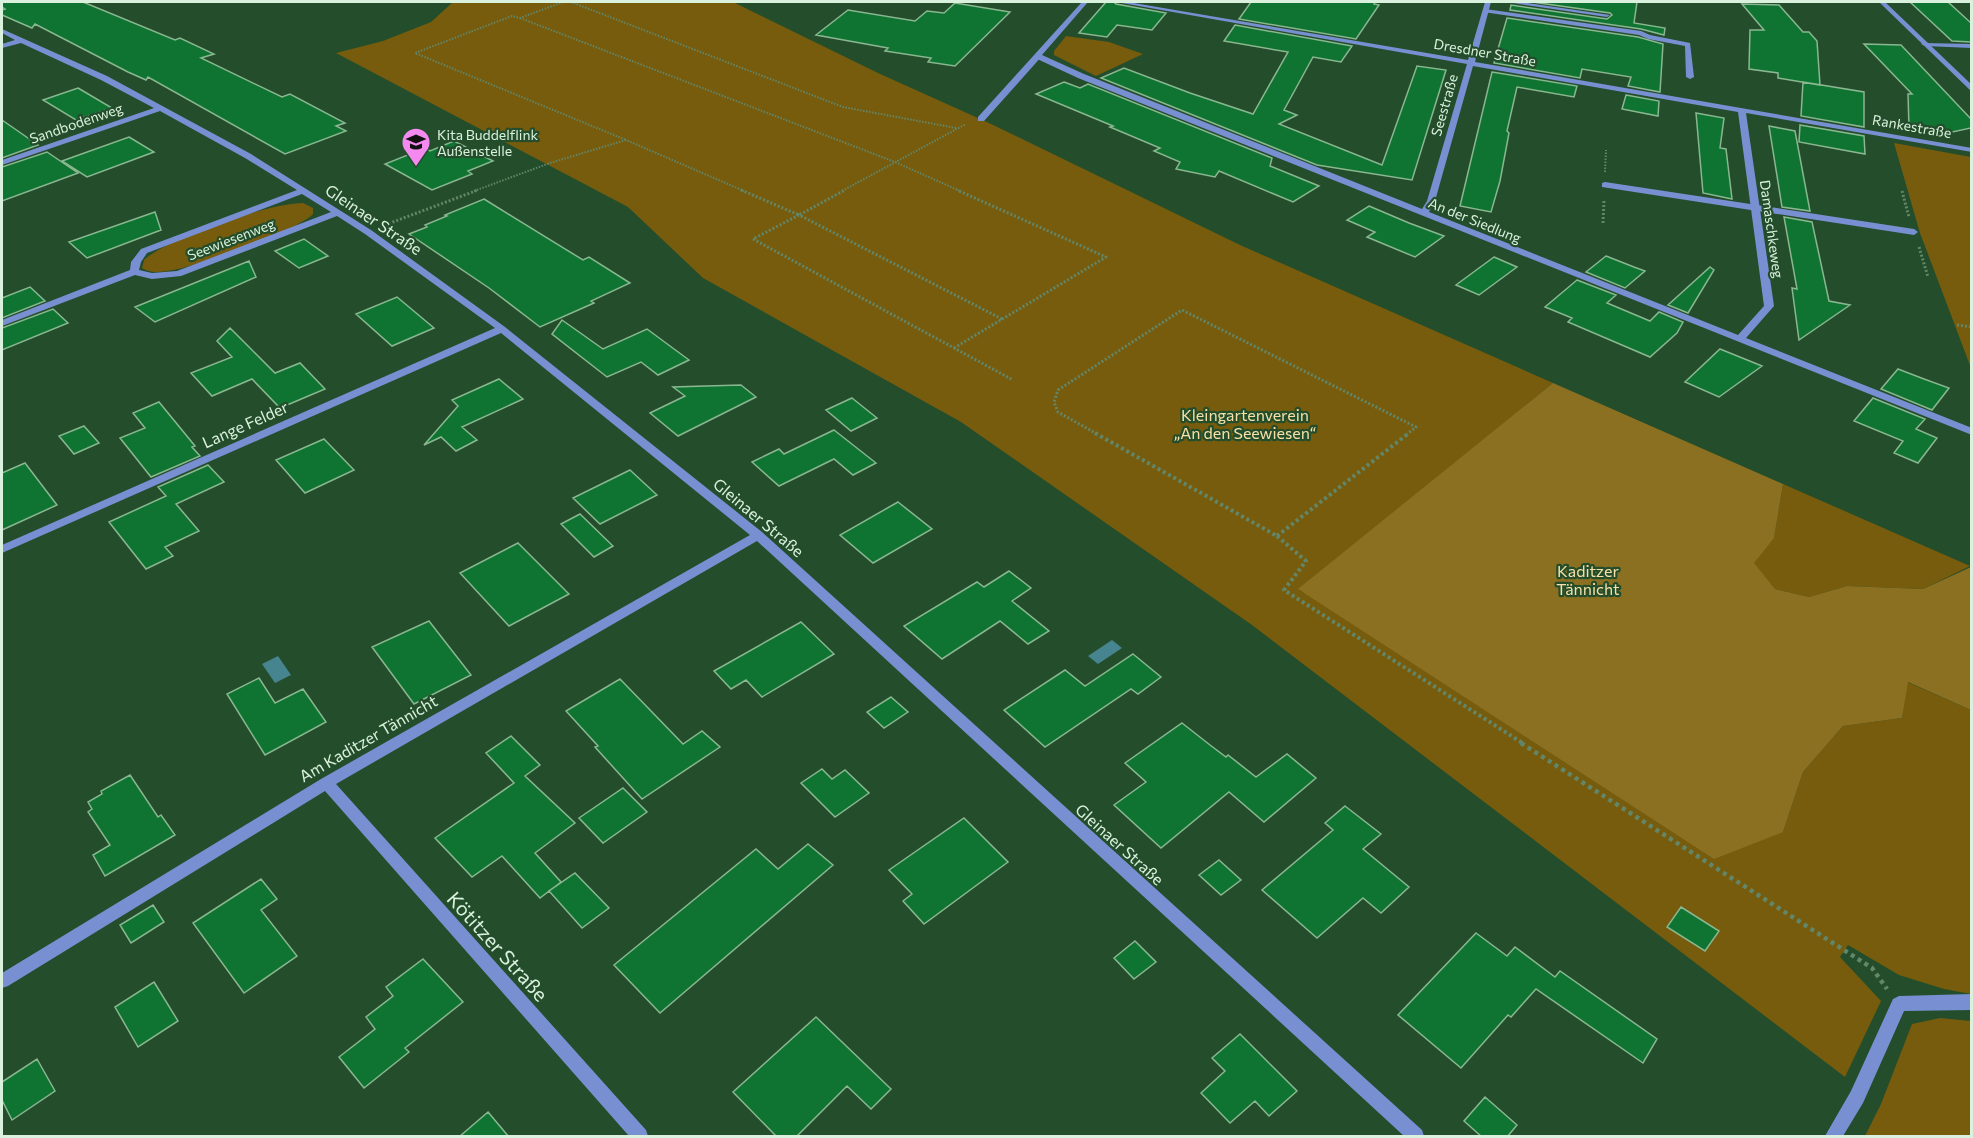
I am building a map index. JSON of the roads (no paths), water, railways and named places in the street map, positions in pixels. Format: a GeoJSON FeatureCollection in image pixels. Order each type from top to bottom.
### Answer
{"type":"FeatureCollection","features":[{"type":"Feature","properties":{"kind":"street"},"geometry":{"type":"LineString","coordinates":[[981,119],[1085,2]]}},
{"type":"Feature","properties":{"kind":"street","name":"Dresdner Straße"},"geometry":{"type":"LineString","coordinates":[[1119,2],[1847,129]]}},
{"type":"Feature","properties":{"kind":"street","name":"Seestraße"},"geometry":{"type":"LineString","coordinates":[[1423,214],[1431,201],[1488,2]]}},
{"type":"Feature","properties":{"kind":"street"},"geometry":{"type":"LineString","coordinates":[[1509,2],[1607,15]]}},
{"type":"Feature","properties":{"kind":"street"},"geometry":{"type":"LineString","coordinates":[[1882,2],[1971,90]]}},
{"type":"Feature","properties":{"kind":"street"},"geometry":{"type":"LineString","coordinates":[[1485,11],[1641,33],[1648,37],[1688,44],[1690,77]]}},
{"type":"Feature","properties":{"kind":"street","name":"Gleinaer Straße"},"geometry":{"type":"LineString","coordinates":[[2,32],[104,78],[248,156],[368,232],[502,330],[758,535],[1416,1137]]}},
{"type":"Feature","properties":{"kind":"street"},"geometry":{"type":"LineString","coordinates":[[2,46],[19,41]]}},
{"type":"Feature","properties":{"kind":"street"},"geometry":{"type":"LineString","coordinates":[[1925,44],[1971,46]]}},
{"type":"Feature","properties":{"kind":"street","name":"An der Siedlung"},"geometry":{"type":"LineString","coordinates":[[1038,56],[1051,64],[1423,214],[1971,432]]}},
{"type":"Feature","properties":{"kind":"street","name":"Sandbodenweg"},"geometry":{"type":"LineString","coordinates":[[2,163],[159,109]]}},
{"type":"Feature","properties":{"kind":"street","name":"Damaschkeweg"},"geometry":{"type":"LineString","coordinates":[[1739,340],[1769,306],[1742,110]]}},
{"type":"Feature","properties":{"kind":"street","name":"Rankestraße"},"geometry":{"type":"LineString","coordinates":[[1847,129],[1971,150]]}},
{"type":"Feature","properties":{"kind":"street"},"geometry":{"type":"LineString","coordinates":[[1605,185],[1914,232]]}},
{"type":"Feature","properties":{"kind":"street","name":"Seewiesenweg"},"geometry":{"type":"LineString","coordinates":[[134,272],[136,262],[144,251],[303,191]]}},
{"type":"Feature","properties":{"kind":"street","name":"Seewiesenweg"},"geometry":{"type":"LineString","coordinates":[[2,323],[134,272],[152,276],[178,274],[337,213]]}},
{"type":"Feature","properties":{"kind":"street","name":"Lange Felder"},"geometry":{"type":"LineString","coordinates":[[2,549],[502,330]]}},
{"type":"Feature","properties":{"kind":"street","name":"Am Kaditzer Tännicht"},"geometry":{"type":"LineString","coordinates":[[2,981],[326,783],[758,535]]}},
{"type":"Feature","properties":{"kind":"street","name":"Kötitzer Straße"},"geometry":{"type":"LineString","coordinates":[[326,783],[640,1137]]}},
{"type":"Feature","properties":{"kind":"street"},"geometry":{"type":"LineString","coordinates":[[1833,1137],[1857,1098],[1899,1004],[1971,1002]]}},
{"type":"Feature","properties":{"kind":"water"},"geometry":{"type":"Polygon","coordinates":[[[1112,640],[1122,648],[1098,664],[1088,656],[1112,640]]]}},
{"type":"Feature","properties":{"kind":"water"},"geometry":{"type":"Polygon","coordinates":[[[278,656],[291,675],[275,683],[262,664],[278,656]]]}},
{"type":"Feature","properties":{"kind":"place","name":"Kita Buddelflink Außenstelle"},"geometry":{"type":"Point","coordinates":[416,168]}},
{"type":"Feature","properties":{"kind":"park label","name":"Kleingartenverein „An den Seewiesen“"},"geometry":{"type":"Point","coordinates":[1245,423]}},
{"type":"Feature","properties":{"kind":"park label","name":"Kaditzer Tännicht"},"geometry":{"type":"Point","coordinates":[1588,579]}}]}
